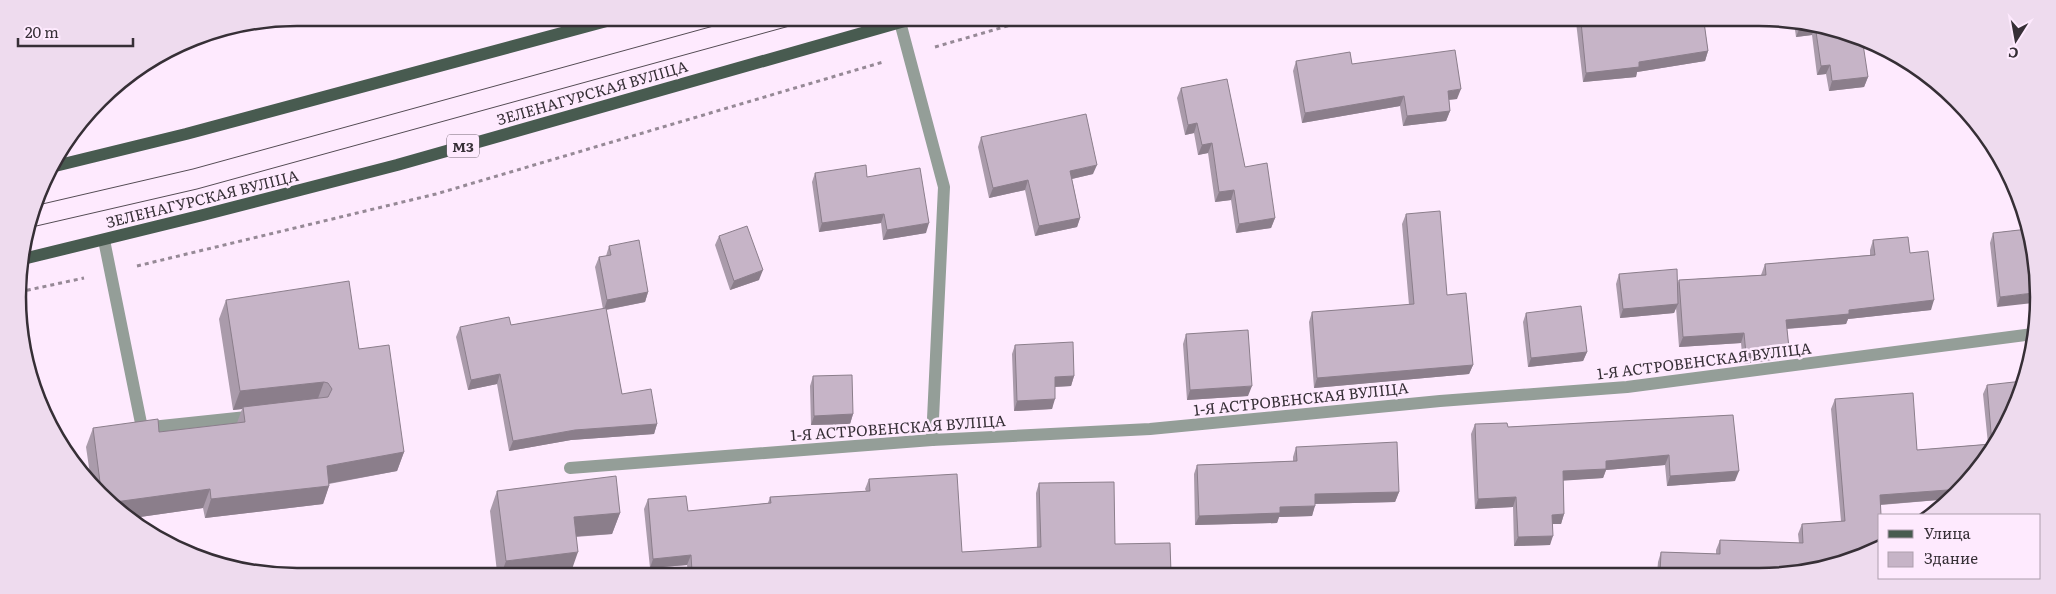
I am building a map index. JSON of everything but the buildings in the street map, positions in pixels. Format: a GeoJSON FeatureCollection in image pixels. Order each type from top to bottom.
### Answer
{"type":"FeatureCollection","features":[{"type":"Feature","properties":{"kind":"main road"},"geometry":{"type":"LineString","coordinates":[[62,164],[186,134],[588,26]]}},
{"type":"Feature","properties":{"kind":"main road","name":"ЗЕЛЕНАГУРСКАЯ ВУЛІЦА"},"geometry":{"type":"LineString","coordinates":[[30,257],[396,165],[881,26]]}},
{"type":"Feature","properties":{"kind":"street"},"geometry":{"type":"LineString","coordinates":[[903,26],[908,54],[944,187],[932,440]]}},
{"type":"Feature","properties":{"kind":"street"},"geometry":{"type":"LineString","coordinates":[[104,240],[142,428],[268,414]]}},
{"type":"Feature","properties":{"kind":"street","name":"1-Я АСТРОВЕНСКАЯ ВУЛІЦА"},"geometry":{"type":"LineString","coordinates":[[570,468],[932,440],[1150,429],[1440,401],[1627,387],[2027,335]]}},
{"type":"Feature","properties":{"kind":"path"},"geometry":{"type":"LineString","coordinates":[[134,267],[436,194],[1007,26]]}},
{"type":"Feature","properties":{"kind":"path"},"geometry":{"type":"LineString","coordinates":[[26,291],[86,277]]}},
{"type":"Feature","properties":{"kind":"tram line"},"geometry":{"type":"LineString","coordinates":[[43,204],[193,169],[714,26]]}},
{"type":"Feature","properties":{"kind":"tram line"},"geometry":{"type":"LineString","coordinates":[[35,226],[197,189],[790,26]]}}]}
